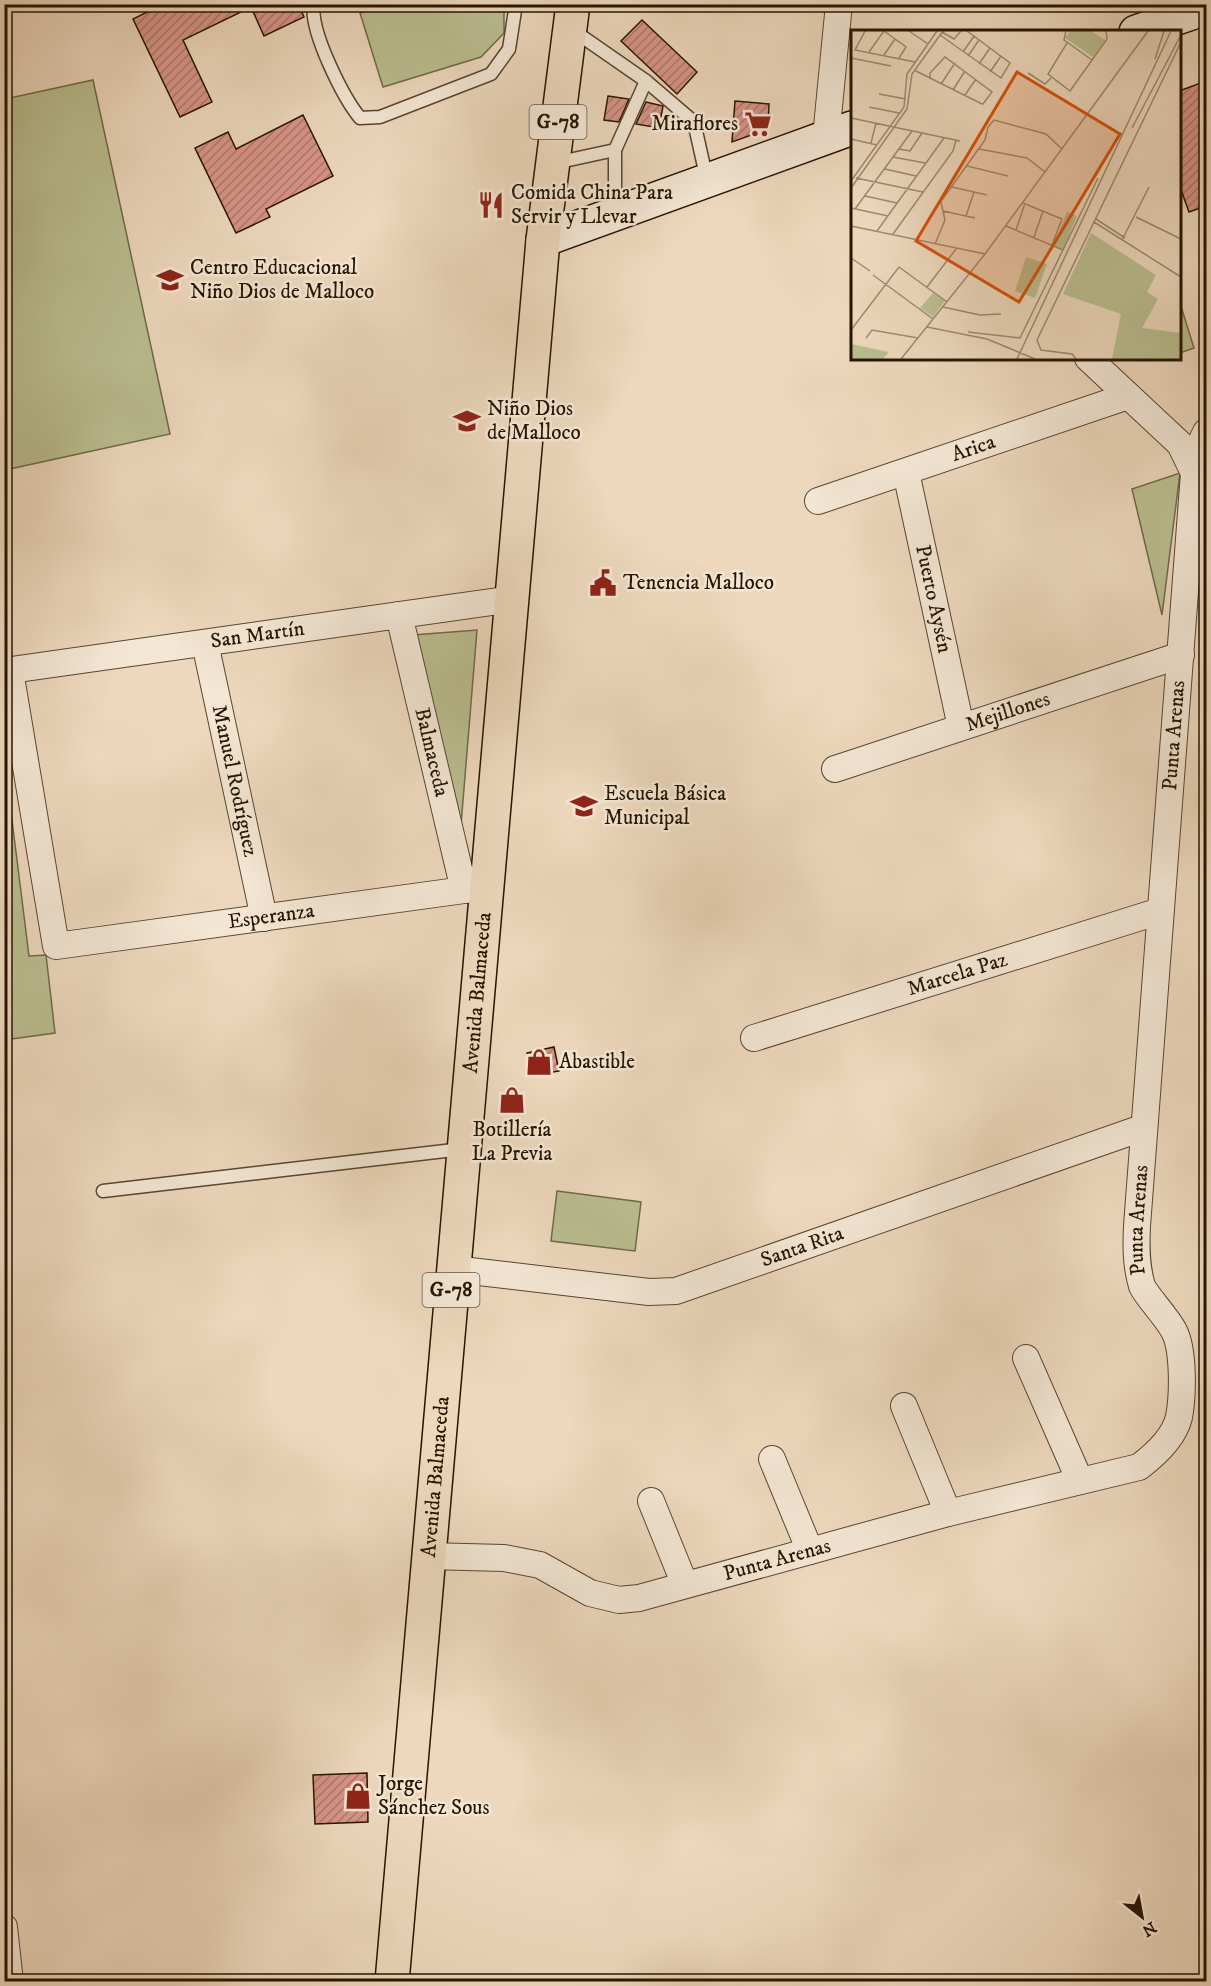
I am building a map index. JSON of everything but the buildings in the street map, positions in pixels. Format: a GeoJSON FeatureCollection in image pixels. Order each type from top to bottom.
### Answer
{"type":"FeatureCollection","features":[{"type":"Feature","properties":{"kind":"main road"},"geometry":{"type":"LineString","coordinates":[[1143,30],[1206,8]]}},
{"type":"Feature","properties":{"kind":"main road","name":"Avenida Balmaceda"},"geometry":{"type":"LineString","coordinates":[[392,1982],[463,1149],[475,888],[512,599],[543,240],[572,16]]}},
{"type":"Feature","properties":{"kind":"main road"},"geometry":{"type":"LineString","coordinates":[[543,240],[839,133]]}},
{"type":"Feature","properties":{"kind":"street"},"geometry":{"type":"LineString","coordinates":[[838,4],[839,133]]}},
{"type":"Feature","properties":{"kind":"street","name":"Punta Arenas"},"geometry":{"type":"LineString","coordinates":[[427,1556],[504,1558],[540,1565],[590,1593],[619,1599],[639,1598],[948,1514],[1139,1467],[1159,1452],[1179,1419],[1182,1362],[1176,1334],[1161,1310],[1143,1288],[1136,1261],[1142,1128],[1195,484],[1191,463],[1180,444],[1090,360]]}},
{"type":"Feature","properties":{"kind":"street","name":"Arica"},"geometry":{"type":"LineString","coordinates":[[818,501],[1128,396]]}},
{"type":"Feature","properties":{"kind":"street"},"geometry":{"type":"LineString","coordinates":[[1191,463],[1206,432]]}},
{"type":"Feature","properties":{"kind":"street","name":"Puerto Aysén"},"geometry":{"type":"LineString","coordinates":[[906,472],[961,727]]}},
{"type":"Feature","properties":{"kind":"street","name":"San Martín"},"geometry":{"type":"LineString","coordinates":[[7,671],[512,599]]}},
{"type":"Feature","properties":{"kind":"street","name":"Balmaceda"},"geometry":{"type":"LineString","coordinates":[[399,615],[475,888]]}},
{"type":"Feature","properties":{"kind":"street","name":"Manuel Rodríguez"},"geometry":{"type":"LineString","coordinates":[[205,643],[264,918]]}},
{"type":"Feature","properties":{"kind":"street","name":"Mejillones"},"geometry":{"type":"LineString","coordinates":[[835,769],[1181,655]]}},
{"type":"Feature","properties":{"kind":"street","name":"Esperanza"},"geometry":{"type":"LineString","coordinates":[[7,671],[56,946],[475,888]]}},
{"type":"Feature","properties":{"kind":"street","name":"Marcela Paz"},"geometry":{"type":"LineString","coordinates":[[754,1038],[1160,911]]}},
{"type":"Feature","properties":{"kind":"street","name":"Santa Rita"},"geometry":{"type":"LineString","coordinates":[[453,1269],[649,1292],[676,1291],[1142,1128]]}},
{"type":"Feature","properties":{"kind":"street"},"geometry":{"type":"LineString","coordinates":[[1026,1358],[1080,1481]]}},
{"type":"Feature","properties":{"kind":"street"},"geometry":{"type":"LineString","coordinates":[[904,1406],[948,1514]]}},
{"type":"Feature","properties":{"kind":"street"},"geometry":{"type":"LineString","coordinates":[[772,1459],[810,1551]]}},
{"type":"Feature","properties":{"kind":"street"},"geometry":{"type":"LineString","coordinates":[[651,1500],[685,1585]]}},
{"type":"Feature","properties":{"kind":"street"},"geometry":{"type":"LineString","coordinates":[[4,1927],[10,1982]]}},
{"type":"Feature","properties":{"kind":"lane"},"geometry":{"type":"LineString","coordinates":[[314,4],[317,30],[348,103],[360,118],[380,117],[490,74],[509,49],[516,4]]}},
{"type":"Feature","properties":{"kind":"lane"},"geometry":{"type":"LineString","coordinates":[[572,16],[694,122],[707,180]]}},
{"type":"Feature","properties":{"kind":"lane"},"geometry":{"type":"LineString","coordinates":[[615,214],[615,150],[646,81]]}},
{"type":"Feature","properties":{"kind":"lane"},"geometry":{"type":"LineString","coordinates":[[553,163],[615,150]]}},
{"type":"Feature","properties":{"kind":"lane"},"geometry":{"type":"LineString","coordinates":[[104,1191],[463,1149]]}},
{"type":"Feature","properties":{"kind":"green space"},"geometry":{"type":"Polygon","coordinates":[[[389,5],[504,5],[504,33],[481,57],[383,87],[360,13],[389,5]]]}},
{"type":"Feature","properties":{"kind":"green space"},"geometry":{"type":"Polygon","coordinates":[[[93,80],[170,434],[5,470],[5,99],[93,80]]]}},
{"type":"Feature","properties":{"kind":"green space"},"geometry":{"type":"Polygon","coordinates":[[[1181,306],[1194,348],[1181,353],[1181,306]]]}},
{"type":"Feature","properties":{"kind":"green space"},"geometry":{"type":"Polygon","coordinates":[[[1180,473],[1162,615],[1132,489],[1180,473]]]}},
{"type":"Feature","properties":{"kind":"green space"},"geometry":{"type":"Polygon","coordinates":[[[477,630],[460,837],[413,635],[477,630]]]}},
{"type":"Feature","properties":{"kind":"green space"},"geometry":{"type":"Polygon","coordinates":[[[4,756],[29,956],[46,955],[55,1033],[5,1040],[4,756]]]}},
{"type":"Feature","properties":{"kind":"green space"},"geometry":{"type":"Polygon","coordinates":[[[557,1191],[641,1202],[635,1251],[551,1241],[557,1191]]]}},
{"type":"Feature","properties":{"kind":"place","name":"Miraflores"},"geometry":{"type":"Point","coordinates":[758,124]}},
{"type":"Feature","properties":{"kind":"place","name":"Comida China Para Servir y Llevar"},"geometry":{"type":"Point","coordinates":[491,205]}},
{"type":"Feature","properties":{"kind":"place","name":"Centro Educacional Niño Dios de Malloco"},"geometry":{"type":"Point","coordinates":[170,280]}},
{"type":"Feature","properties":{"kind":"place","name":"Niño Dios de Malloco"},"geometry":{"type":"Point","coordinates":[467,421]}},
{"type":"Feature","properties":{"kind":"place","name":"Tenencia Malloco"},"geometry":{"type":"Point","coordinates":[603,583]}},
{"type":"Feature","properties":{"kind":"place","name":"Escuela Básica Municipal"},"geometry":{"type":"Point","coordinates":[584,806]}},
{"type":"Feature","properties":{"kind":"place","name":"Abastible"},"geometry":{"type":"Point","coordinates":[539,1062]}},
{"type":"Feature","properties":{"kind":"place","name":"Botillería La Previa"},"geometry":{"type":"Point","coordinates":[512,1100]}},
{"type":"Feature","properties":{"kind":"place","name":"Jorge Sánchez Sous"},"geometry":{"type":"Point","coordinates":[358,1796]}}]}
